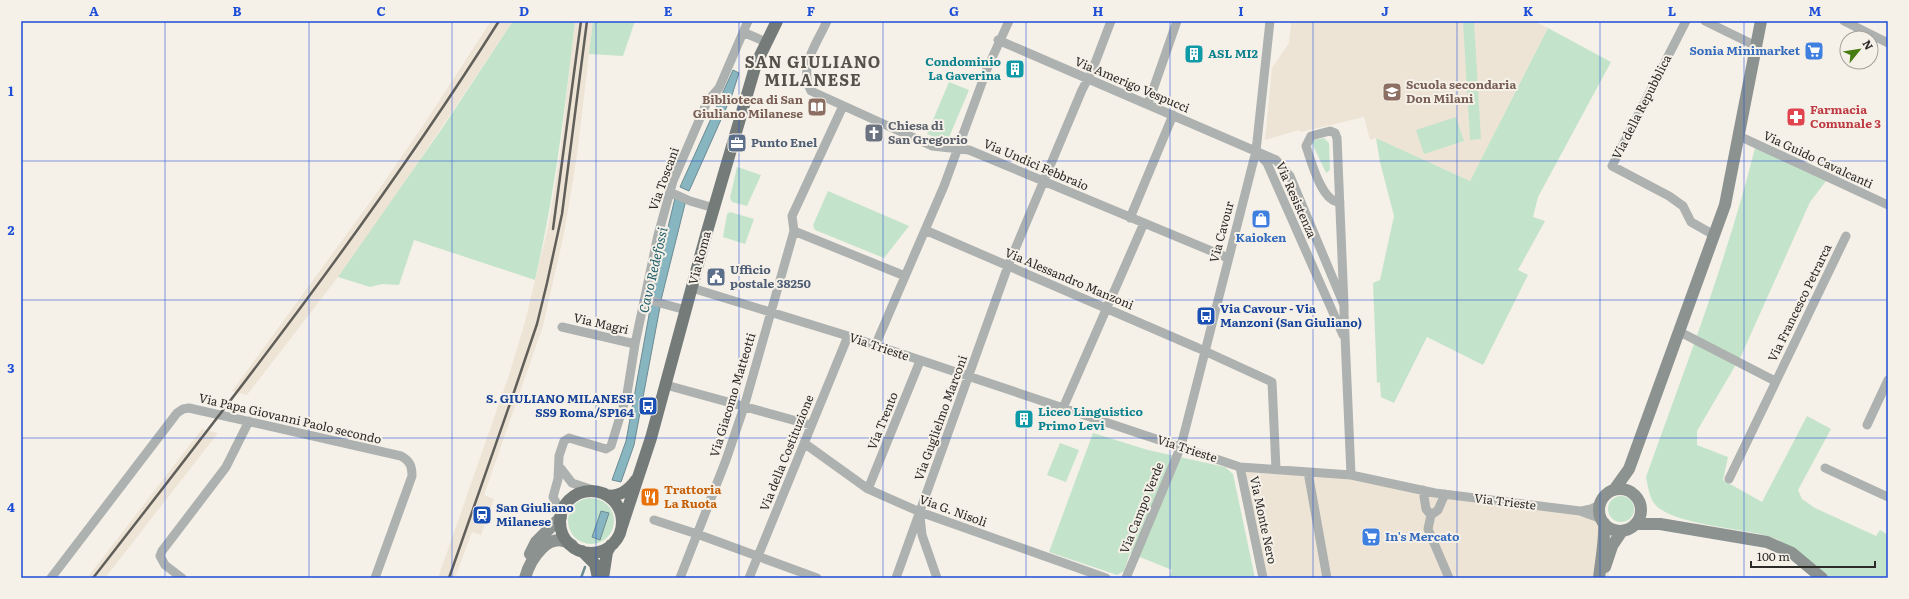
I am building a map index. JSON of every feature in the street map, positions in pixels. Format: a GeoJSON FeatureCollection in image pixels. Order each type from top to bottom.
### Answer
{"type":"FeatureCollection","features":[{"type":"Feature","properties":{"kind":"main road","name":"Via Roma"},"geometry":{"type":"LineString","coordinates":[[622,526],[666,384],[714,208],[755,68],[777,21]]}},
{"type":"Feature","properties":{"kind":"main road","name":"Via Roma"},"geometry":{"type":"LineString","coordinates":[[602,494],[614,496],[626,491],[638,475]]}},
{"type":"Feature","properties":{"kind":"main road"},"geometry":{"type":"LineString","coordinates":[[598,578],[594,564],[588,555],[577,548],[563,533],[562,515],[568,502],[577,495],[588,491],[602,494],[618,506],[621,515],[622,526],[618,537],[607,552],[603,578]]}},
{"type":"Feature","properties":{"kind":"main road"},"geometry":{"type":"LineString","coordinates":[[577,548],[598,552],[611,545]]}},
{"type":"Feature","properties":{"kind":"street","name":"Via Toscani"},"geometry":{"type":"LineString","coordinates":[[558,465],[564,441],[567,438],[606,449],[610,448],[627,394],[635,344],[647,299],[658,235],[707,102],[719,88],[748,21]]}},
{"type":"Feature","properties":{"kind":"street","name":"Via Undici Febbraio"},"geometry":{"type":"LineString","coordinates":[[827,21],[812,51],[806,69],[806,82],[811,91],[932,146],[969,150],[1228,258]]}},
{"type":"Feature","properties":{"kind":"street"},"geometry":{"type":"LineString","coordinates":[[875,346],[925,230],[958,148],[998,40],[1009,21]]}},
{"type":"Feature","properties":{"kind":"street","name":"Via Guglielmo Marconi"},"geometry":{"type":"LineString","coordinates":[[896,578],[1008,266],[1082,90],[1088,80],[1111,21]]}},
{"type":"Feature","properties":{"kind":"street"},"geometry":{"type":"LineString","coordinates":[[1148,104],[1178,21]]}},
{"type":"Feature","properties":{"kind":"street","name":"Via Cavour"},"geometry":{"type":"LineString","coordinates":[[1181,446],[1256,151],[1270,21]]}},
{"type":"Feature","properties":{"kind":"street","name":"Via della Repubblica"},"geometry":{"type":"LineString","coordinates":[[1686,21],[1612,166],[1669,196],[1683,206],[1691,222],[1714,235]]}},
{"type":"Feature","properties":{"kind":"street"},"geometry":{"type":"LineString","coordinates":[[1705,21],[1756,46]]}},
{"type":"Feature","properties":{"kind":"street"},"geometry":{"type":"LineString","coordinates":[[1614,490],[1629,469],[1725,205],[1761,21]]}},
{"type":"Feature","properties":{"kind":"street"},"geometry":{"type":"LineString","coordinates":[[1844,21],[1888,43]]}},
{"type":"Feature","properties":{"kind":"street"},"geometry":{"type":"LineString","coordinates":[[743,32],[766,42]]}},
{"type":"Feature","properties":{"kind":"street","name":"Via Amerigo Vespucci"},"geometry":{"type":"LineString","coordinates":[[998,40],[1256,151]]}},
{"type":"Feature","properties":{"kind":"street","name":"Via Giacomo Matteotti"},"geometry":{"type":"LineString","coordinates":[[680,578],[726,460],[744,407],[794,231],[792,216],[843,106]]}},
{"type":"Feature","properties":{"kind":"street"},"geometry":{"type":"LineString","coordinates":[[1130,218],[1173,115]]}},
{"type":"Feature","properties":{"kind":"street","name":"Via Resistenza"},"geometry":{"type":"LineString","coordinates":[[1340,202],[1334,202],[1325,195],[1306,146],[1311,136],[1330,131],[1336,135],[1340,202],[1351,475]]}},
{"type":"Feature","properties":{"kind":"street","name":"Via Guido Cavalcanti"},"geometry":{"type":"LineString","coordinates":[[1739,136],[1888,205]]}},
{"type":"Feature","properties":{"kind":"street","name":"Via Resistenza"},"geometry":{"type":"LineString","coordinates":[[1256,151],[1276,160],[1290,176],[1344,305]]}},
{"type":"Feature","properties":{"kind":"street","name":"Via Resistenza"},"geometry":{"type":"LineString","coordinates":[[1256,151],[1267,163],[1345,342]]}},
{"type":"Feature","properties":{"kind":"street"},"geometry":{"type":"LineString","coordinates":[[673,193],[714,208]]}},
{"type":"Feature","properties":{"kind":"street"},"geometry":{"type":"LineString","coordinates":[[1063,408],[1144,223]]}},
{"type":"Feature","properties":{"kind":"street","name":"Via Alessandro Manzoni"},"geometry":{"type":"LineString","coordinates":[[925,230],[1107,308],[1272,382],[1276,469]]}},
{"type":"Feature","properties":{"kind":"street"},"geometry":{"type":"LineString","coordinates":[[794,231],[905,276]]}},
{"type":"Feature","properties":{"kind":"street","name":"Via Francesco Petrarca"},"geometry":{"type":"LineString","coordinates":[[1729,479],[1846,236]]}},
{"type":"Feature","properties":{"kind":"street","name":"Via Trieste"},"geometry":{"type":"LineString","coordinates":[[692,288],[848,336],[1181,446],[1240,467],[1351,475],[1445,494],[1580,511],[1603,521]]}},
{"type":"Feature","properties":{"kind":"street"},"geometry":{"type":"LineString","coordinates":[[647,299],[686,310]]}},
{"type":"Feature","properties":{"kind":"street","name":"Via Magri"},"geometry":{"type":"LineString","coordinates":[[562,327],[635,344]]}},
{"type":"Feature","properties":{"kind":"street","name":"Via Francesco Petrarca"},"geometry":{"type":"LineString","coordinates":[[1680,332],[1775,381]]}},
{"type":"Feature","properties":{"kind":"street","name":"Via della Costituzione"},"geometry":{"type":"LineString","coordinates":[[749,578],[848,336]]}},
{"type":"Feature","properties":{"kind":"street","name":"Via Trento"},"geometry":{"type":"LineString","coordinates":[[868,489],[920,361]]}},
{"type":"Feature","properties":{"kind":"street"},"geometry":{"type":"LineString","coordinates":[[1867,425],[1888,380]]}},
{"type":"Feature","properties":{"kind":"street"},"geometry":{"type":"LineString","coordinates":[[666,384],[811,425]]}},
{"type":"Feature","properties":{"kind":"street"},"geometry":{"type":"LineString","coordinates":[[1879,400],[1888,404]]}},
{"type":"Feature","properties":{"kind":"street","name":"Via Papa Giovanni Paolo secondo"},"geometry":{"type":"LineString","coordinates":[[51,578],[179,411],[186,408],[192,408],[401,456],[407,459],[411,464],[412,476],[375,578]]}},
{"type":"Feature","properties":{"kind":"street"},"geometry":{"type":"LineString","coordinates":[[182,578],[161,561],[160,556],[162,551],[226,467],[249,421]]}},
{"type":"Feature","properties":{"kind":"street","name":"Via G. Nisoli"},"geometry":{"type":"LineString","coordinates":[[804,443],[868,489],[920,512],[1106,578]]}},
{"type":"Feature","properties":{"kind":"street","name":"Via Campo Verde"},"geometry":{"type":"LineString","coordinates":[[1126,578],[1181,446]]}},
{"type":"Feature","properties":{"kind":"street"},"geometry":{"type":"LineString","coordinates":[[558,465],[572,483],[602,494]]}},
{"type":"Feature","properties":{"kind":"street"},"geometry":{"type":"LineString","coordinates":[[526,574],[528,560],[534,546],[562,515],[553,497],[558,479],[558,465]]}},
{"type":"Feature","properties":{"kind":"street","name":"Via Monte Nero"},"geometry":{"type":"LineString","coordinates":[[1240,467],[1263,578]]}},
{"type":"Feature","properties":{"kind":"street"},"geometry":{"type":"LineString","coordinates":[[1825,468],[1888,497]]}},
{"type":"Feature","properties":{"kind":"street"},"geometry":{"type":"LineString","coordinates":[[1629,469],[1631,492]]}},
{"type":"Feature","properties":{"kind":"street"},"geometry":{"type":"LineString","coordinates":[[1308,472],[1327,578]]}},
{"type":"Feature","properties":{"kind":"street"},"geometry":{"type":"LineString","coordinates":[[1600,578],[1602,547],[1605,535],[1600,508],[1601,504],[1607,494],[1614,490],[1623,489],[1631,492],[1637,497],[1641,509],[1639,520],[1636,524],[1627,530],[1622,531],[1610,528],[1603,521]]}},
{"type":"Feature","properties":{"kind":"street"},"geometry":{"type":"LineString","coordinates":[[1423,490],[1426,509],[1431,515]]}},
{"type":"Feature","properties":{"kind":"street"},"geometry":{"type":"LineString","coordinates":[[1445,494],[1438,510],[1431,515],[1428,529],[1449,578]]}},
{"type":"Feature","properties":{"kind":"street","name":"Via Trieste"},"geometry":{"type":"LineString","coordinates":[[1580,511],[1591,509],[1601,504]]}},
{"type":"Feature","properties":{"kind":"street"},"geometry":{"type":"LineString","coordinates":[[1641,509],[1660,524]]}},
{"type":"Feature","properties":{"kind":"street"},"geometry":{"type":"LineString","coordinates":[[920,512],[922,535],[937,578]]}},
{"type":"Feature","properties":{"kind":"street"},"geometry":{"type":"LineString","coordinates":[[654,520],[697,534],[817,578]]}},
{"type":"Feature","properties":{"kind":"street"},"geometry":{"type":"LineString","coordinates":[[1636,524],[1660,524],[1767,542],[1792,553],[1822,578]]}},
{"type":"Feature","properties":{"kind":"street"},"geometry":{"type":"LineString","coordinates":[[1600,578],[1612,546],[1622,531]]}},
{"type":"Feature","properties":{"kind":"street"},"geometry":{"type":"LineString","coordinates":[[526,574],[535,554],[545,546],[559,541],[565,541],[577,548]]}},
{"type":"Feature","properties":{"kind":"shaded area"},"geometry":{"type":"Polygon","coordinates":[[[491,21],[513,21],[392,201],[338,277],[247,395],[232,391],[376,194],[428,118],[491,21]]]}},
{"type":"Feature","properties":{"kind":"shaded area"},"geometry":{"type":"Polygon","coordinates":[[[575,21],[593,21],[577,155],[565,229],[543,326],[484,495],[494,499],[481,535],[472,532],[455,578],[438,578],[509,375],[525,322],[548,227],[560,154],[575,21]]]}},
{"type":"Feature","properties":{"kind":"shaded area","name":"Scuola secondaria Don Milani"},"geometry":{"type":"Polygon","coordinates":[[[1288,21],[1534,21],[1548,28],[1470,181],[1376,138],[1370,140],[1364,117],[1301,132],[1299,130],[1265,140],[1272,68],[1289,43],[1291,24],[1288,21]]]}},
{"type":"Feature","properties":{"kind":"shaded area"},"geometry":{"type":"Polygon","coordinates":[[[202,429],[218,433],[105,578],[87,578],[202,429]]]}},
{"type":"Feature","properties":{"kind":"shaded area"},"geometry":{"type":"Polygon","coordinates":[[[1243,469],[1351,478],[1579,514],[1600,522],[1609,532],[1623,535],[1610,564],[1608,578],[1265,578],[1243,469]]]}},
{"type":"Feature","properties":{"kind":"green space"},"geometry":{"type":"Polygon","coordinates":[[[513,21],[575,21],[554,183],[535,280],[414,240],[399,285],[382,284],[370,287],[338,277],[443,127],[513,21]]]}},
{"type":"Feature","properties":{"kind":"green space"},"geometry":{"type":"Polygon","coordinates":[[[593,21],[635,21],[623,56],[589,54],[593,21]]]}},
{"type":"Feature","properties":{"kind":"green space"},"geometry":{"type":"Polygon","coordinates":[[[1463,21],[1474,21],[1481,139],[1470,140],[1463,21]]]}},
{"type":"Feature","properties":{"kind":"green space"},"geometry":{"type":"Polygon","coordinates":[[[1548,28],[1611,62],[1538,197],[1533,217],[1545,221],[1518,270],[1528,275],[1483,365],[1427,337],[1394,403],[1381,397],[1380,382],[1377,383],[1373,283],[1380,280],[1394,216],[1380,162],[1376,138],[1470,181],[1548,28]]]}},
{"type":"Feature","properties":{"kind":"green space"},"geometry":{"type":"Polygon","coordinates":[[[949,82],[969,90],[947,142],[927,134],[949,82]]]}},
{"type":"Feature","properties":{"kind":"green space"},"geometry":{"type":"Polygon","coordinates":[[[1456,117],[1464,141],[1424,154],[1416,130],[1456,117]]]}},
{"type":"Feature","properties":{"kind":"green space"},"geometry":{"type":"Polygon","coordinates":[[[1324,138],[1329,143],[1330,170],[1326,173],[1312,143],[1314,140],[1324,138]]]}},
{"type":"Feature","properties":{"kind":"green space"},"geometry":{"type":"Polygon","coordinates":[[[1755,148],[1826,181],[1810,202],[1741,356],[1697,431],[1697,445],[1728,457],[1723,480],[1762,502],[1807,416],[1831,429],[1798,490],[1802,499],[1815,508],[1876,536],[1880,530],[1888,535],[1888,578],[1827,578],[1801,554],[1779,540],[1759,534],[1708,525],[1675,516],[1662,510],[1654,503],[1650,494],[1646,477],[1690,355],[1732,231],[1755,148]]]}},
{"type":"Feature","properties":{"kind":"green space"},"geometry":{"type":"Polygon","coordinates":[[[737,167],[761,175],[747,206],[732,202],[730,198],[737,167]]]}},
{"type":"Feature","properties":{"kind":"green space"},"geometry":{"type":"Polygon","coordinates":[[[828,191],[909,226],[884,258],[815,230],[813,225],[828,191]]]}},
{"type":"Feature","properties":{"kind":"green space"},"geometry":{"type":"Polygon","coordinates":[[[730,212],[754,219],[745,244],[723,237],[727,214],[730,212]]]}},
{"type":"Feature","properties":{"kind":"green space"},"geometry":{"type":"Polygon","coordinates":[[[1093,433],[1148,450],[1225,467],[1233,474],[1255,578],[1169,578],[1172,570],[1130,553],[1124,571],[1117,575],[1049,552],[1093,433]]]}},
{"type":"Feature","properties":{"kind":"green space"},"geometry":{"type":"Polygon","coordinates":[[[1060,443],[1079,450],[1066,482],[1047,475],[1060,443]]]}},
{"type":"Feature","properties":{"kind":"green space"},"geometry":{"type":"Polygon","coordinates":[[[1621,496],[1630,500],[1634,509],[1630,518],[1621,522],[1612,518],[1608,509],[1612,500],[1621,496]]]}},
{"type":"Feature","properties":{"kind":"green space"},"geometry":{"type":"Polygon","coordinates":[[[596,498],[608,504],[613,512],[613,530],[608,538],[600,543],[586,544],[574,538],[569,530],[568,516],[574,504],[582,499],[596,498]]]}},
{"type":"Feature","properties":{"kind":"water"},"geometry":{"type":"Polygon","coordinates":[[[733,70],[739,73],[732,95],[689,191],[680,187],[733,70]]]}},
{"type":"Feature","properties":{"kind":"water"},"geometry":{"type":"Polygon","coordinates":[[[675,198],[682,200],[685,204],[661,300],[651,298],[675,198]]]}},
{"type":"Feature","properties":{"kind":"water"},"geometry":{"type":"Polygon","coordinates":[[[649,302],[660,307],[634,445],[621,482],[612,480],[626,441],[649,315],[649,302]]]}},
{"type":"Feature","properties":{"kind":"water"},"geometry":{"type":"Polygon","coordinates":[[[601,511],[609,513],[600,540],[592,537],[601,511]]]}},
{"type":"Feature","properties":{"kind":"waterway","name":"Cavo Redefossi"},"geometry":{"type":"LineString","coordinates":[[581,578],[585,567]]}},
{"type":"Feature","properties":{"kind":"railway"},"geometry":{"type":"LineString","coordinates":[[93,578],[303,305],[404,165],[499,21]]}},
{"type":"Feature","properties":{"kind":"railway"},"geometry":{"type":"LineString","coordinates":[[553,229],[581,21]]}},
{"type":"Feature","properties":{"kind":"railway"},"geometry":{"type":"LineString","coordinates":[[449,578],[537,324],[562,214],[587,21]]}},
{"type":"Feature","properties":{"kind":"place","name":"Sonia Minimarket"},"geometry":{"type":"Point","coordinates":[1814,51]}},
{"type":"Feature","properties":{"kind":"place","name":"ASL MI2"},"geometry":{"type":"Point","coordinates":[1194,54]}},
{"type":"Feature","properties":{"kind":"place","name":"Condominio La Gaverina"},"geometry":{"type":"Point","coordinates":[1015,69]}},
{"type":"Feature","properties":{"kind":"place","name":"Scuola secondaria Don Milani"},"geometry":{"type":"Point","coordinates":[1392,92]}},
{"type":"Feature","properties":{"kind":"place","name":"Biblioteca di San Giuliano Milanese"},"geometry":{"type":"Point","coordinates":[817,107]}},
{"type":"Feature","properties":{"kind":"place","name":"Farmacia Comunale 3"},"geometry":{"type":"Point","coordinates":[1796,117]}},
{"type":"Feature","properties":{"kind":"place","name":"Chiesa di San Gregorio"},"geometry":{"type":"Point","coordinates":[874,133]}},
{"type":"Feature","properties":{"kind":"place","name":"Punto Enel"},"geometry":{"type":"Point","coordinates":[737,143]}},
{"type":"Feature","properties":{"kind":"place","name":"Kaioken"},"geometry":{"type":"Point","coordinates":[1261,219]}},
{"type":"Feature","properties":{"kind":"place","name":"Ufficio postale 38250"},"geometry":{"type":"Point","coordinates":[716,277]}},
{"type":"Feature","properties":{"kind":"place","name":"Via Cavour - Via Manzoni (San Giuliano)"},"geometry":{"type":"Point","coordinates":[1206,316]}},
{"type":"Feature","properties":{"kind":"place","name":"S. GIULIANO MILANESE SS9 Roma/SP164"},"geometry":{"type":"Point","coordinates":[648,406]}},
{"type":"Feature","properties":{"kind":"place","name":"Liceo Linguistico Primo Levi"},"geometry":{"type":"Point","coordinates":[1024,419]}},
{"type":"Feature","properties":{"kind":"place","name":"Trattoria La Ruota"},"geometry":{"type":"Point","coordinates":[650,497]}},
{"type":"Feature","properties":{"kind":"place","name":"San Giuliano Milanese"},"geometry":{"type":"Point","coordinates":[482,515]}},
{"type":"Feature","properties":{"kind":"place","name":"In's Mercato"},"geometry":{"type":"Point","coordinates":[1371,537]}},
{"type":"Feature","properties":{"kind":"district","name":"SAN GIULIANO MILANESE"},"geometry":{"type":"Point","coordinates":[813,71]}}]}
